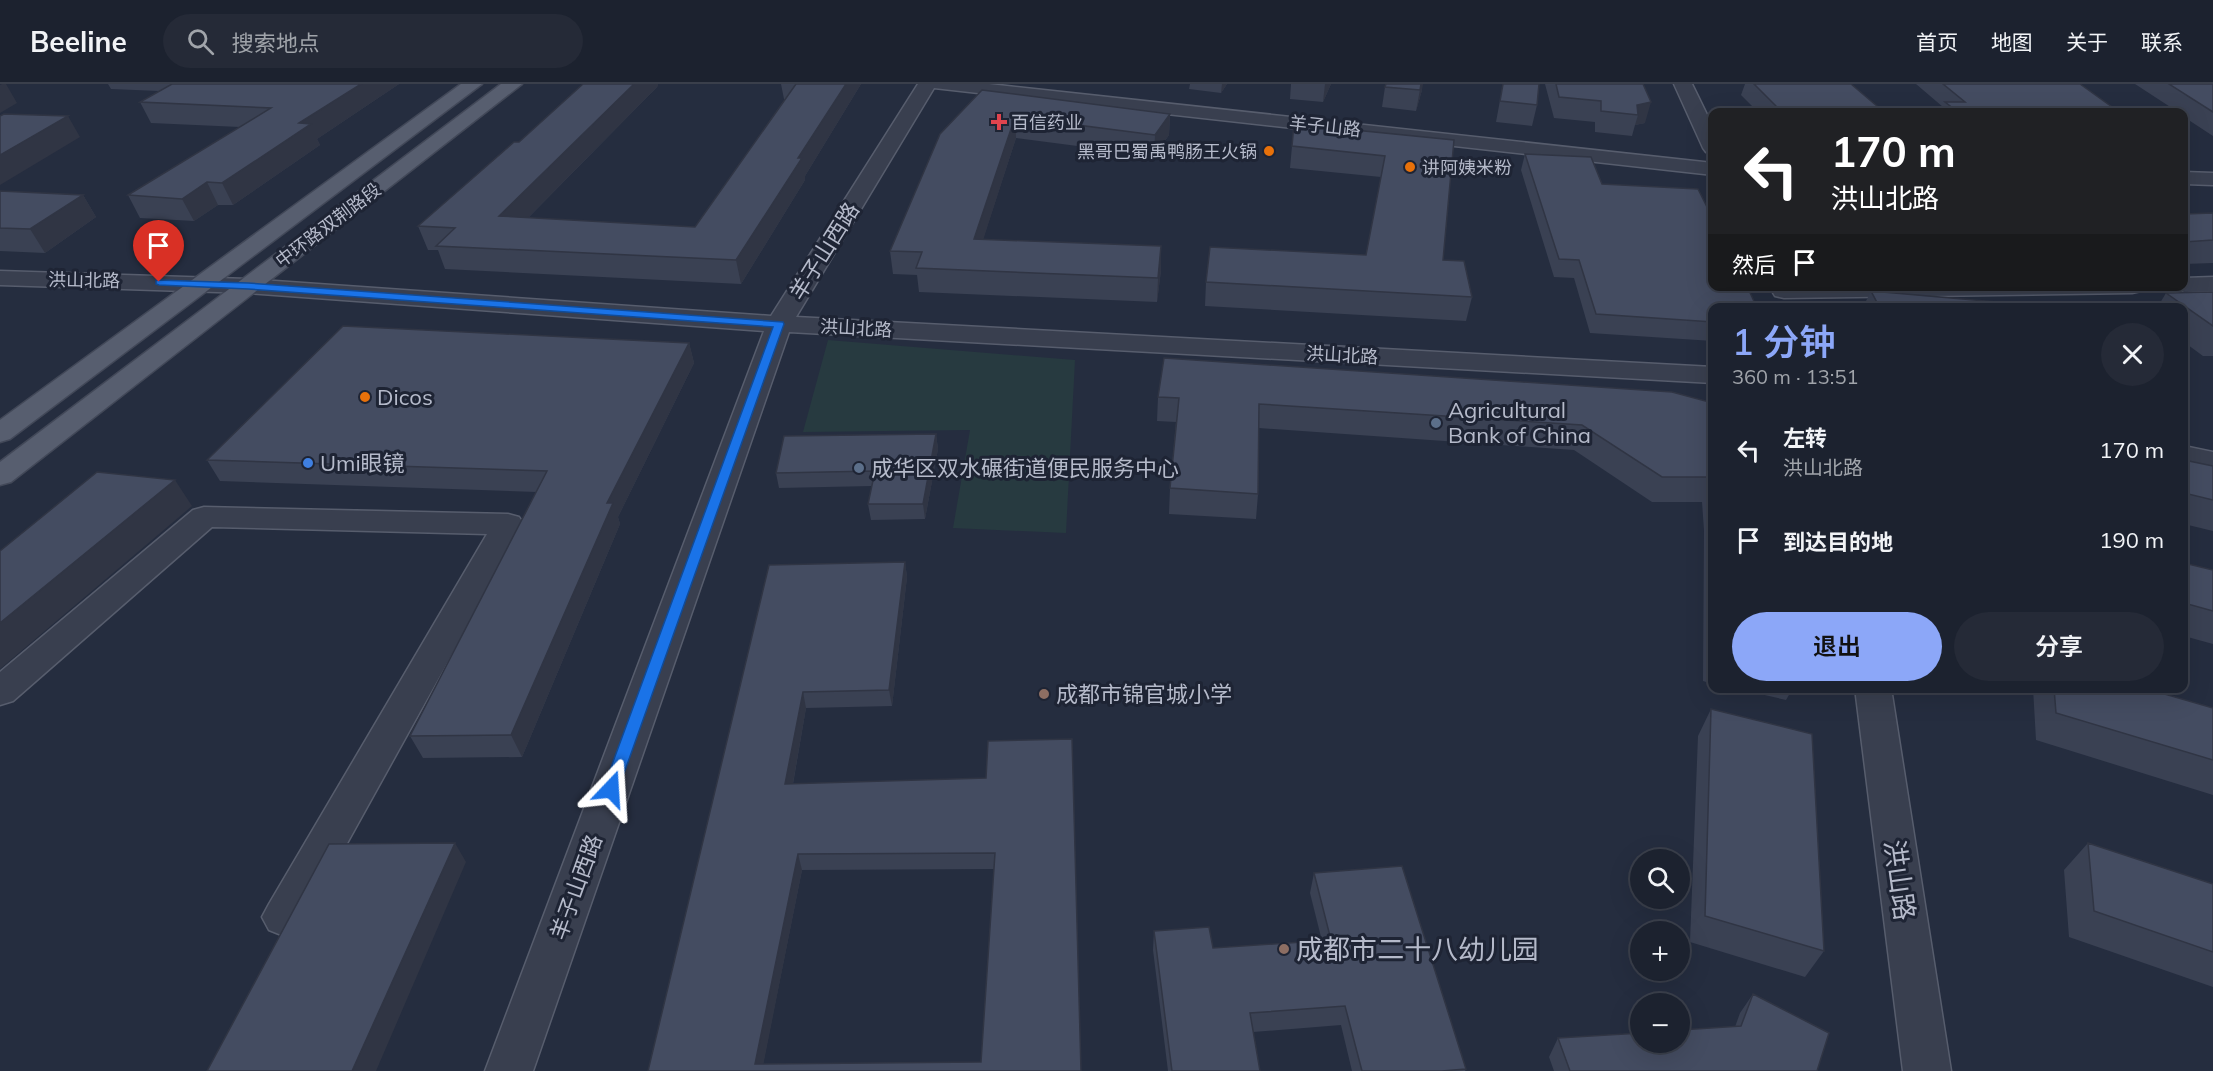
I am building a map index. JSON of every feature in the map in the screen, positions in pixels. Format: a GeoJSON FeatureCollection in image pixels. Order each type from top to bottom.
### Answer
{"type":"FeatureCollection","features":[{"type":"Feature","properties":{"kind":"main road","name":"中环路双荆路段"},"geometry":{"type":"LineString","coordinates":[[0,433],[205,284],[473,84]]}},
{"type":"Feature","properties":{"kind":"main road","name":"中环路双荆路段"},"geometry":{"type":"LineString","coordinates":[[0,476],[513,84]]}},
{"type":"Feature","properties":{"kind":"street","name":"羊子山西路"},"geometry":{"type":"LineString","coordinates":[[509,1071],[779,324],[927,84]]}},
{"type":"Feature","properties":{"kind":"street","name":"羊子山路"},"geometry":{"type":"LineString","coordinates":[[938,84],[1708,168]]}},
{"type":"Feature","properties":{"kind":"street"},"geometry":{"type":"LineString","coordinates":[[1683,84],[1708,137]]}},
{"type":"Feature","properties":{"kind":"street"},"geometry":{"type":"LineString","coordinates":[[2188,178],[2213,179]]}},
{"type":"Feature","properties":{"kind":"street","name":"洪山北路"},"geometry":{"type":"LineString","coordinates":[[0,278],[248,286],[779,324],[1708,375]]}},
{"type":"Feature","properties":{"kind":"street"},"geometry":{"type":"LineString","coordinates":[[2188,285],[2213,284]]}},
{"type":"Feature","properties":{"kind":"street"},"geometry":{"type":"LineString","coordinates":[[1786,295],[1940,291]]}},
{"type":"Feature","properties":{"kind":"street"},"geometry":{"type":"LineString","coordinates":[[2188,456],[2213,461]]}},
{"type":"Feature","properties":{"kind":"street"},"geometry":{"type":"LineString","coordinates":[[0,692],[204,517],[508,524],[284,917]]}},
{"type":"Feature","properties":{"kind":"street","name":"洪山路"},"geometry":{"type":"LineString","coordinates":[[1874,693],[1927,1071]]}},
{"type":"Feature","properties":{"kind":"shaded area"},"geometry":{"type":"Polygon","coordinates":[[[828,340],[1075,360],[1066,533],[953,528],[970,430],[803,432],[828,340]]]}},
{"type":"Feature","properties":{"kind":"building"},"geometry":{"type":"Polygon","coordinates":[[[172,84],[361,84],[299,123],[311,124],[222,183],[207,182],[182,199],[128,195],[271,108],[140,102],[172,84]]]}},
{"type":"Feature","properties":{"kind":"building"},"geometry":{"type":"Polygon","coordinates":[[[583,84],[634,84],[499,216],[695,227],[796,84],[846,84],[798,158],[802,158],[736,260],[436,246],[455,228],[418,226],[514,142],[519,142],[583,84]]]}},
{"type":"Feature","properties":{"kind":"building"},"geometry":{"type":"Polygon","coordinates":[[[1386,84],[1421,84],[1420,90],[1385,87],[1386,84]]]}},
{"type":"Feature","properties":{"kind":"building"},"geometry":{"type":"Polygon","coordinates":[[[1503,84],[1539,84],[1537,105],[1500,101],[1503,84]]]}},
{"type":"Feature","properties":{"kind":"building"},"geometry":{"type":"Polygon","coordinates":[[[1556,84],[1643,84],[1651,102],[1637,105],[1638,115],[1601,111],[1601,101],[1559,97],[1556,84]]]}},
{"type":"Feature","properties":{"kind":"building"},"geometry":{"type":"Polygon","coordinates":[[[1754,84],[1851,84],[1879,108],[1778,108],[1754,84]]]}},
{"type":"Feature","properties":{"kind":"building"},"geometry":{"type":"Polygon","coordinates":[[[1943,84],[2080,84],[2113,108],[1953,108],[1945,102],[1965,102],[1943,84]]]}},
{"type":"Feature","properties":{"kind":"building"},"geometry":{"type":"Polygon","coordinates":[[[2169,84],[2213,84],[2213,112],[2169,84]]]}},
{"type":"Feature","properties":{"kind":"building"},"geometry":{"type":"Polygon","coordinates":[[[982,90],[1170,114],[1155,135],[1015,117],[974,239],[1161,246],[1158,278],[916,268],[922,252],[890,251],[940,134],[982,90]]]}},
{"type":"Feature","properties":{"kind":"building"},"geometry":{"type":"Polygon","coordinates":[[[4,114],[68,116],[0,155],[0,116],[4,114]]]}},
{"type":"Feature","properties":{"kind":"building"},"geometry":{"type":"Polygon","coordinates":[[[1294,124],[1454,140],[1443,260],[1464,261],[1472,297],[1206,282],[1210,247],[1366,255],[1385,156],[1292,146],[1294,124]]]}},
{"type":"Feature","properties":{"kind":"building"},"geometry":{"type":"Polygon","coordinates":[[[1525,154],[1591,157],[1602,184],[1698,189],[1708,209],[1708,291],[1749,291],[1755,303],[1708,303],[1708,322],[1596,314],[1579,260],[1559,259],[1525,154]]]}},
{"type":"Feature","properties":{"kind":"building"},"geometry":{"type":"Polygon","coordinates":[[[0,191],[83,195],[30,229],[0,228],[0,191]]]}},
{"type":"Feature","properties":{"kind":"building"},"geometry":{"type":"Polygon","coordinates":[[[2213,213],[2213,240],[2188,242],[2188,214],[2213,213]]]}},
{"type":"Feature","properties":{"kind":"building"},"geometry":{"type":"Polygon","coordinates":[[[1871,291],[2008,303],[1877,303],[1871,291]]]}},
{"type":"Feature","properties":{"kind":"building"},"geometry":{"type":"Polygon","coordinates":[[[2213,292],[2213,326],[2188,308],[2188,303],[2180,303],[2166,293],[2213,292]]]}},
{"type":"Feature","properties":{"kind":"building"},"geometry":{"type":"Polygon","coordinates":[[[343,326],[689,343],[607,503],[613,503],[511,735],[410,736],[547,471],[207,460],[343,326]]]}},
{"type":"Feature","properties":{"kind":"building"},"geometry":{"type":"Polygon","coordinates":[[[1164,358],[1672,392],[1708,402],[1708,477],[1662,477],[1582,425],[1259,404],[1258,494],[1170,488],[1179,398],[1158,397],[1164,358]]]}},
{"type":"Feature","properties":{"kind":"building","name":"成华区双水碾街道便民服务中心"},"geometry":{"type":"Polygon","coordinates":[[[936,434],[923,504],[868,504],[875,471],[776,473],[784,436],[936,434]]]}},
{"type":"Feature","properties":{"kind":"building"},"geometry":{"type":"Polygon","coordinates":[[[2188,461],[2213,466],[2213,500],[2188,494],[2188,461]]]}},
{"type":"Feature","properties":{"kind":"building"},"geometry":{"type":"Polygon","coordinates":[[[97,472],[175,480],[0,623],[0,551],[97,472]]]}},
{"type":"Feature","properties":{"kind":"building"},"geometry":{"type":"Polygon","coordinates":[[[905,562],[889,690],[803,692],[785,784],[986,778],[988,741],[1072,739],[1081,1071],[648,1071],[769,565],[905,562]],[[995,853],[798,854],[755,1064],[981,1062],[995,853]]]}},
{"type":"Feature","properties":{"kind":"building"},"geometry":{"type":"Polygon","coordinates":[[[2188,564],[2213,570],[2213,611],[2188,604],[2188,564]]]}},
{"type":"Feature","properties":{"kind":"building"},"geometry":{"type":"Polygon","coordinates":[[[2054,693],[2161,693],[2213,708],[2213,760],[2056,713],[2054,693]]]}},
{"type":"Feature","properties":{"kind":"building"},"geometry":{"type":"Polygon","coordinates":[[[1711,709],[1812,734],[1824,951],[1705,916],[1711,709]]]}},
{"type":"Feature","properties":{"kind":"building"},"geometry":{"type":"Polygon","coordinates":[[[455,843],[352,1071],[207,1071],[329,844],[455,843]]]}},
{"type":"Feature","properties":{"kind":"building"},"geometry":{"type":"Polygon","coordinates":[[[2088,843],[2213,884],[2213,952],[2094,911],[2088,843]]]}},
{"type":"Feature","properties":{"kind":"building"},"geometry":{"type":"Polygon","coordinates":[[[1402,866],[1466,1069],[1362,1071],[1345,1006],[1250,1013],[1260,1071],[1172,1071],[1154,931],[1209,927],[1213,948],[1331,940],[1314,873],[1402,866]]]}},
{"type":"Feature","properties":{"kind":"building"},"geometry":{"type":"Polygon","coordinates":[[[1753,994],[1829,1033],[1817,1071],[1570,1071],[1558,1038],[1630,1034],[1630,1053],[1690,1053],[1690,1029],[1741,1026],[1753,994]]]}},
{"type":"Feature","properties":{"kind":"place","name":"百信药业"},"geometry":{"type":"Point","coordinates":[999,122]}},
{"type":"Feature","properties":{"kind":"place","name":"黑哥巴蜀禹鸭肠王火锅"},"geometry":{"type":"Point","coordinates":[1269,151]}},
{"type":"Feature","properties":{"kind":"place","name":"讲阿姨米粉"},"geometry":{"type":"Point","coordinates":[1410,167]}},
{"type":"Feature","properties":{"kind":"place","name":"Dicos"},"geometry":{"type":"Point","coordinates":[365,397]}},
{"type":"Feature","properties":{"kind":"place","name":"Agricultural Bank of China"},"geometry":{"type":"Point","coordinates":[1436,423]}},
{"type":"Feature","properties":{"kind":"place","name":"Umi眼镜"},"geometry":{"type":"Point","coordinates":[308,463]}},
{"type":"Feature","properties":{"kind":"place","name":"成华区双水碾街道便民服务中心"},"geometry":{"type":"Point","coordinates":[859,468]}},
{"type":"Feature","properties":{"kind":"place","name":"成都市锦官城小学"},"geometry":{"type":"Point","coordinates":[1044,694]}},
{"type":"Feature","properties":{"kind":"place","name":"成都市二十八幼儿园"},"geometry":{"type":"Point","coordinates":[1284,949]}},
{"type":"Feature","properties":{"kind":"route"},"geometry":{"type":"LineString","coordinates":[[159,282],[248,286],[779,324],[611,789]]}}]}
